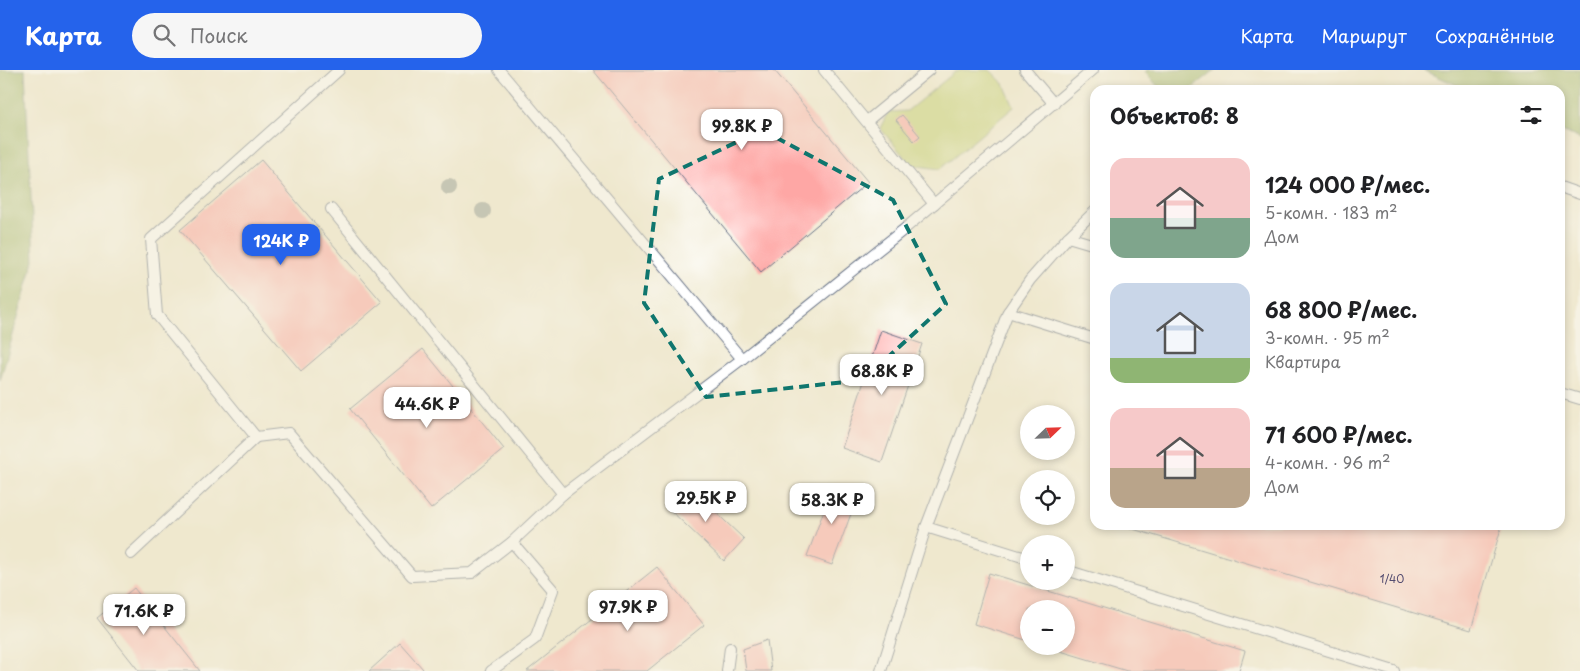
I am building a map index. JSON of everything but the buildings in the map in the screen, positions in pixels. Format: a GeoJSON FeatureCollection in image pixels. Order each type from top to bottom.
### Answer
{"type":"FeatureCollection","features":[{"type":"Feature","properties":{"kind":"lane"},"geometry":{"type":"LineString","coordinates":[[256,437],[157,315],[150,239],[340,70]]}},
{"type":"Feature","properties":{"kind":"lane"},"geometry":{"type":"LineString","coordinates":[[499,70],[742,359]]}},
{"type":"Feature","properties":{"kind":"lane"},"geometry":{"type":"LineString","coordinates":[[824,70],[934,204]]}},
{"type":"Feature","properties":{"kind":"lane"},"geometry":{"type":"LineString","coordinates":[[867,121],[929,70]]}},
{"type":"Feature","properties":{"kind":"lane"},"geometry":{"type":"LineString","coordinates":[[1025,70],[1054,104]]}},
{"type":"Feature","properties":{"kind":"lane"},"geometry":{"type":"LineString","coordinates":[[131,554],[256,437],[289,433],[412,576],[472,573],[512,542],[563,494],[742,359],[934,204],[1093,70]]}},
{"type":"Feature","properties":{"kind":"lane"},"geometry":{"type":"LineString","coordinates":[[1565,189],[1580,194]]}},
{"type":"Feature","properties":{"kind":"lane"},"geometry":{"type":"LineString","coordinates":[[331,209],[563,494]]}},
{"type":"Feature","properties":{"kind":"lane"},"geometry":{"type":"LineString","coordinates":[[881,671],[926,527],[1008,312],[1030,280],[1068,237],[1090,216]]}},
{"type":"Feature","properties":{"kind":"lane"},"geometry":{"type":"LineString","coordinates":[[1068,237],[1090,244]]}},
{"type":"Feature","properties":{"kind":"lane"},"geometry":{"type":"LineString","coordinates":[[1008,312],[1090,337]]}},
{"type":"Feature","properties":{"kind":"lane"},"geometry":{"type":"LineString","coordinates":[[1565,394],[1580,399]]}},
{"type":"Feature","properties":{"kind":"lane"},"geometry":{"type":"LineString","coordinates":[[926,527],[1020,555]]}},
{"type":"Feature","properties":{"kind":"lane"},"geometry":{"type":"LineString","coordinates":[[491,671],[536,639],[553,590],[512,542]]}},
{"type":"Feature","properties":{"kind":"lane"},"geometry":{"type":"LineString","coordinates":[[1075,573],[1394,671]]}},
{"type":"Feature","properties":{"kind":"lane"},"geometry":{"type":"LineString","coordinates":[[727,671],[730,648]]}},
{"type":"Feature","properties":{"kind":"lane"},"geometry":{"type":"LineString","coordinates":[[885,659],[889,671]]}},
{"type":"Feature","properties":{"kind":"highlighted area"},"geometry":{"type":"Polygon","coordinates":[[[762,130],[893,200],[946,304],[863,380],[706,397],[644,303],[659,179],[762,130]]]}},
{"type":"Feature","properties":{"kind":"green space"},"geometry":{"type":"Polygon","coordinates":[[[0,70],[25,70],[34,260],[0,381],[0,70]]]}},
{"type":"Feature","properties":{"kind":"green space"},"geometry":{"type":"Polygon","coordinates":[[[963,70],[990,70],[1004,84],[1014,107],[940,169],[911,165],[880,128],[888,112],[907,111],[955,72],[963,70]]]}},
{"type":"Feature","properties":{"kind":"green space"},"geometry":{"type":"Polygon","coordinates":[[[1147,70],[1215,70],[1196,85],[1157,85],[1145,72],[1147,70]]]}},
{"type":"Feature","properties":{"kind":"green space"},"geometry":{"type":"Polygon","coordinates":[[[1423,70],[1580,70],[1580,139],[1565,132],[1565,85],[1457,85],[1423,70]]]}}]}
